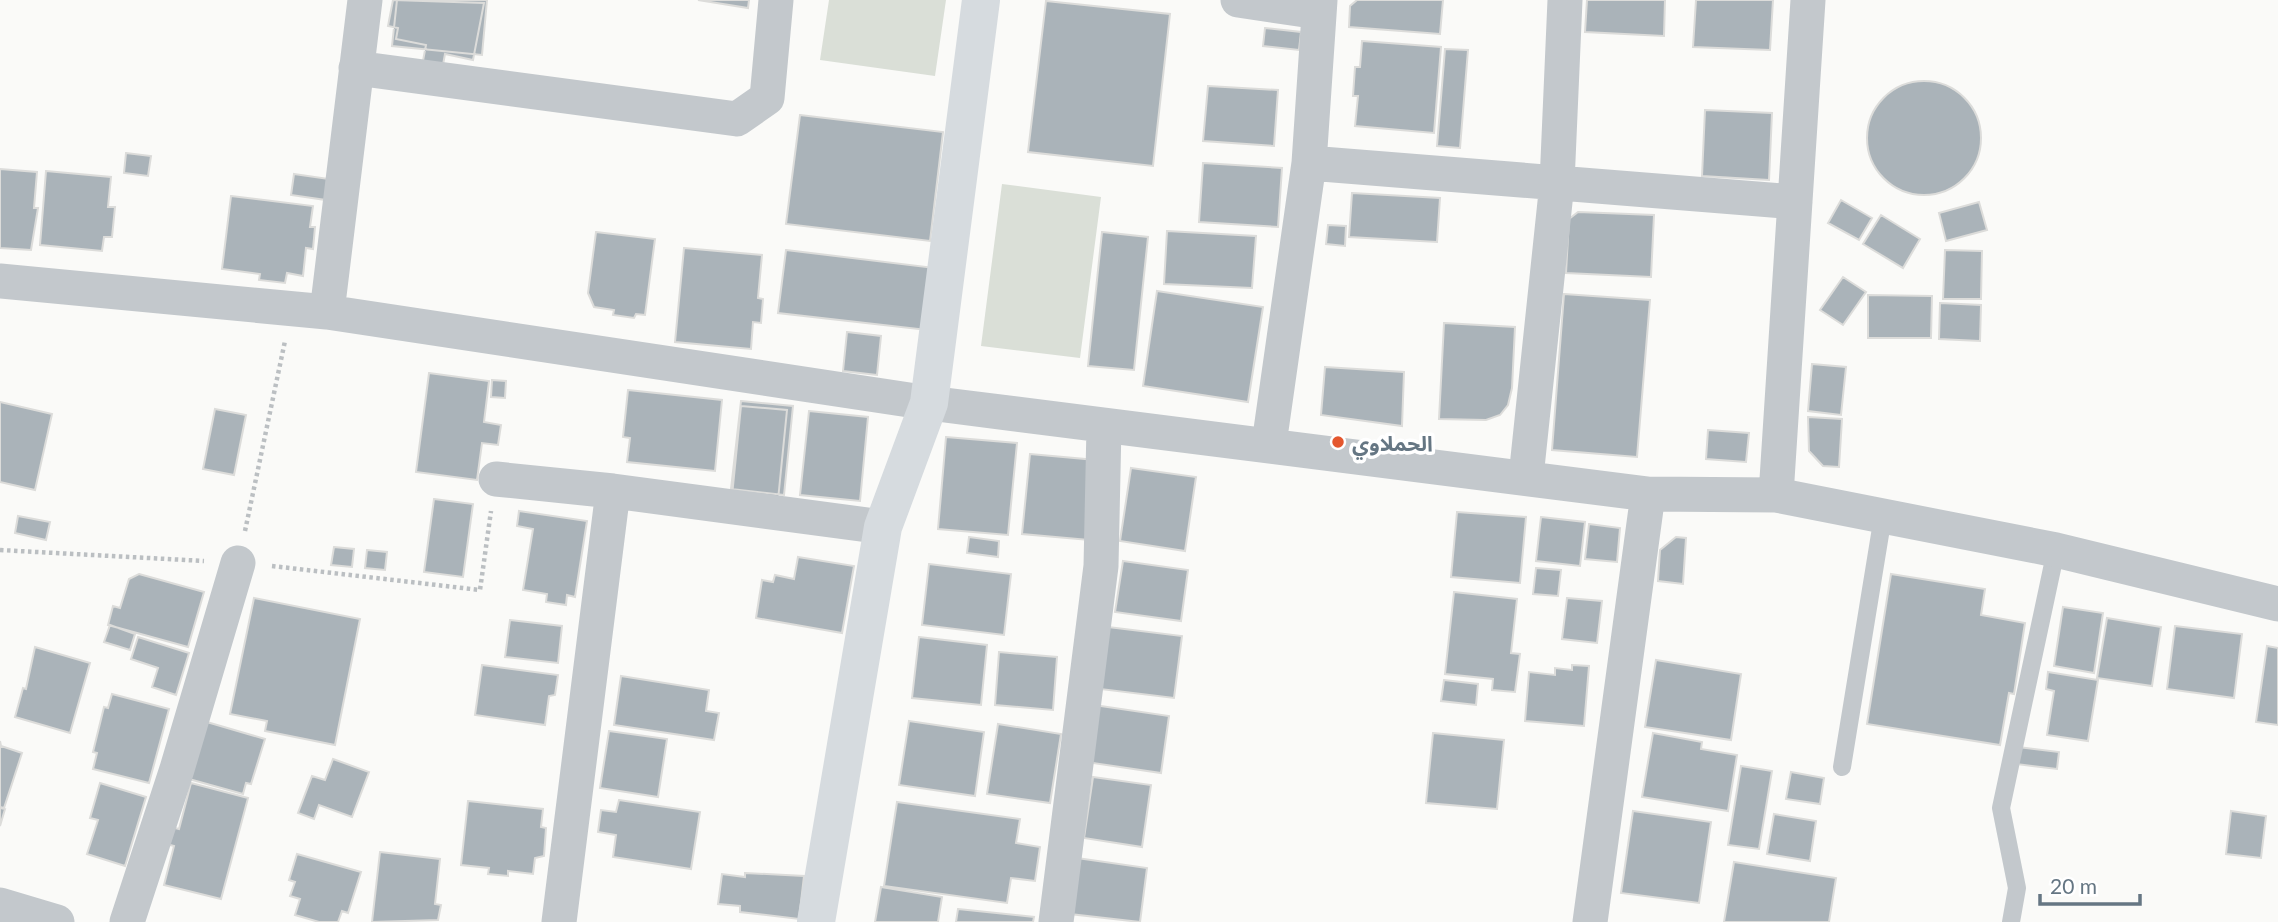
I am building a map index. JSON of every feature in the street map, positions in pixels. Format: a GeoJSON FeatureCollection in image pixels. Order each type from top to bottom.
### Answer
{"type":"FeatureCollection","features":[{"type":"Feature","properties":{"kind":"street"},"geometry":{"type":"LineString","coordinates":[[327,312],[365,0]]}},
{"type":"Feature","properties":{"kind":"street"},"geometry":{"type":"LineString","coordinates":[[356,68],[737,119],[767,98],[776,0]]}},
{"type":"Feature","properties":{"kind":"street"},"geometry":{"type":"LineString","coordinates":[[816,922],[883,527],[929,402],[981,0]]}},
{"type":"Feature","properties":{"kind":"street"},"geometry":{"type":"LineString","coordinates":[[1238,0],[1320,6],[1309,163],[1269,444]]}},
{"type":"Feature","properties":{"kind":"street"},"geometry":{"type":"LineString","coordinates":[[1526,477],[1557,183],[1565,0]]}},
{"type":"Feature","properties":{"kind":"street"},"geometry":{"type":"LineString","coordinates":[[1776,495],[1808,0]]}},
{"type":"Feature","properties":{"kind":"street"},"geometry":{"type":"LineString","coordinates":[[1309,163],[1795,202]]}},
{"type":"Feature","properties":{"kind":"street"},"geometry":{"type":"LineString","coordinates":[[0,281],[327,312],[929,402],[1648,494],[1776,495],[2056,550],[2278,604]]}},
{"type":"Feature","properties":{"kind":"street"},"geometry":{"type":"LineString","coordinates":[[1056,922],[1101,566],[1104,426]]}},
{"type":"Feature","properties":{"kind":"street"},"geometry":{"type":"LineString","coordinates":[[496,479],[613,491],[883,527]]}},
{"type":"Feature","properties":{"kind":"street"},"geometry":{"type":"LineString","coordinates":[[559,922],[613,491]]}},
{"type":"Feature","properties":{"kind":"street"},"geometry":{"type":"LineString","coordinates":[[1590,922],[1648,494]]}},
{"type":"Feature","properties":{"kind":"street"},"geometry":{"type":"LineString","coordinates":[[127,922],[238,563]]}},
{"type":"Feature","properties":{"kind":"street"},"geometry":{"type":"LineString","coordinates":[[0,905],[57,922]]}},
{"type":"Feature","properties":{"kind":"lane"},"geometry":{"type":"LineString","coordinates":[[1842,767],[1883,516]]}},
{"type":"Feature","properties":{"kind":"lane"},"geometry":{"type":"LineString","coordinates":[[2011,922],[2017,888],[2001,808],[2056,550]]}},
{"type":"Feature","properties":{"kind":"path"},"geometry":{"type":"LineString","coordinates":[[238,563],[292,309]]}},
{"type":"Feature","properties":{"kind":"path"},"geometry":{"type":"LineString","coordinates":[[0,550],[238,563],[480,590],[496,479]]}},
{"type":"Feature","properties":{"kind":"shaded area"},"geometry":{"type":"Polygon","coordinates":[[[829,0],[946,0],[935,76],[820,60],[829,0]]]}},
{"type":"Feature","properties":{"kind":"shaded area"},"geometry":{"type":"Polygon","coordinates":[[[1002,184],[1101,197],[1080,358],[981,346],[1002,184]]]}},
{"type":"Feature","properties":{"kind":"building"},"geometry":{"type":"Polygon","coordinates":[[[393,0],[484,3],[473,60],[445,54],[442,70],[422,66],[426,45],[396,39],[398,28],[388,26],[393,0]]]}},
{"type":"Feature","properties":{"kind":"building"},"geometry":{"type":"Polygon","coordinates":[[[397,0],[487,0],[482,55],[392,46],[397,0]]]}},
{"type":"Feature","properties":{"kind":"building"},"geometry":{"type":"Polygon","coordinates":[[[698,0],[749,0],[748,8],[698,0]]]}},
{"type":"Feature","properties":{"kind":"building"},"geometry":{"type":"Polygon","coordinates":[[[1357,0],[1443,0],[1440,34],[1349,27],[1350,6],[1357,0]]]}},
{"type":"Feature","properties":{"kind":"building"},"geometry":{"type":"Polygon","coordinates":[[[1587,0],[1665,0],[1664,36],[1585,32],[1587,0]]]}},
{"type":"Feature","properties":{"kind":"building"},"geometry":{"type":"Polygon","coordinates":[[[1696,0],[1773,0],[1770,50],[1693,47],[1696,0]]]}},
{"type":"Feature","properties":{"kind":"building"},"geometry":{"type":"Polygon","coordinates":[[[1046,1],[1170,14],[1153,166],[1028,152],[1046,1]]]}},
{"type":"Feature","properties":{"kind":"building"},"geometry":{"type":"Polygon","coordinates":[[[1265,28],[1301,32],[1299,50],[1263,46],[1265,28]]]}},
{"type":"Feature","properties":{"kind":"building"},"geometry":{"type":"Polygon","coordinates":[[[1362,41],[1441,47],[1434,133],[1355,126],[1358,96],[1353,96],[1355,67],[1360,67],[1362,41]]]}},
{"type":"Feature","properties":{"kind":"building"},"geometry":{"type":"Polygon","coordinates":[[[1445,49],[1468,50],[1460,148],[1437,146],[1445,49]]]}},
{"type":"Feature","properties":{"kind":"building"},"geometry":{"type":"Polygon","coordinates":[[[1924,81],[1946,85],[1965,97],[1977,116],[1981,138],[1977,160],[1965,179],[1946,191],[1924,195],[1902,191],[1883,179],[1871,160],[1867,138],[1871,116],[1883,97],[1902,85],[1924,81]]]}},
{"type":"Feature","properties":{"kind":"building"},"geometry":{"type":"Polygon","coordinates":[[[1208,86],[1278,90],[1274,146],[1203,141],[1208,86]]]}},
{"type":"Feature","properties":{"kind":"building"},"geometry":{"type":"Polygon","coordinates":[[[1705,110],[1772,113],[1769,180],[1702,176],[1705,110]]]}},
{"type":"Feature","properties":{"kind":"building"},"geometry":{"type":"Polygon","coordinates":[[[800,115],[943,132],[930,241],[786,224],[800,115]]]}},
{"type":"Feature","properties":{"kind":"building"},"geometry":{"type":"Polygon","coordinates":[[[126,153],[151,156],[148,176],[124,173],[126,153]]]}},
{"type":"Feature","properties":{"kind":"building"},"geometry":{"type":"Polygon","coordinates":[[[1203,163],[1282,168],[1278,227],[1199,222],[1203,163]]]}},
{"type":"Feature","properties":{"kind":"building"},"geometry":{"type":"Polygon","coordinates":[[[0,169],[37,172],[34,208],[38,208],[31,250],[0,248],[0,169]]]}},
{"type":"Feature","properties":{"kind":"building"},"geometry":{"type":"Polygon","coordinates":[[[46,171],[111,177],[108,207],[115,207],[112,237],[104,237],[102,251],[40,245],[46,171]]]}},
{"type":"Feature","properties":{"kind":"building"},"geometry":{"type":"Polygon","coordinates":[[[294,174],[329,179],[326,200],[291,195],[294,174]]]}},
{"type":"Feature","properties":{"kind":"building"},"geometry":{"type":"Polygon","coordinates":[[[1352,193],[1440,198],[1437,242],[1349,237],[1352,193]]]}},
{"type":"Feature","properties":{"kind":"building"},"geometry":{"type":"Polygon","coordinates":[[[231,196],[313,206],[310,227],[315,227],[313,249],[306,248],[303,276],[287,273],[285,283],[259,280],[260,274],[222,269],[231,196]]]}},
{"type":"Feature","properties":{"kind":"building"},"geometry":{"type":"Polygon","coordinates":[[[1841,200],[1872,218],[1859,240],[1828,223],[1841,200]]]}},
{"type":"Feature","properties":{"kind":"building"},"geometry":{"type":"Polygon","coordinates":[[[1979,202],[1987,230],[1946,241],[1939,213],[1979,202]]]}},
{"type":"Feature","properties":{"kind":"building"},"geometry":{"type":"Polygon","coordinates":[[[1578,212],[1654,215],[1651,277],[1566,273],[1569,219],[1578,212]]]}},
{"type":"Feature","properties":{"kind":"building"},"geometry":{"type":"Polygon","coordinates":[[[1881,215],[1920,239],[1903,268],[1863,244],[1881,215]]]}},
{"type":"Feature","properties":{"kind":"building"},"geometry":{"type":"Polygon","coordinates":[[[1328,225],[1346,226],[1345,246],[1326,244],[1328,225]]]}},
{"type":"Feature","properties":{"kind":"building"},"geometry":{"type":"Polygon","coordinates":[[[1167,231],[1256,236],[1252,288],[1164,284],[1167,231]]]}},
{"type":"Feature","properties":{"kind":"building"},"geometry":{"type":"Polygon","coordinates":[[[596,232],[655,239],[645,315],[636,314],[634,318],[613,315],[614,310],[594,307],[588,293],[596,232]]]}},
{"type":"Feature","properties":{"kind":"building"},"geometry":{"type":"Polygon","coordinates":[[[1102,232],[1148,237],[1134,370],[1088,366],[1102,232]]]}},
{"type":"Feature","properties":{"kind":"building"},"geometry":{"type":"Polygon","coordinates":[[[684,248],[762,255],[758,298],[763,299],[761,323],[753,322],[751,349],[675,342],[684,248]]]}},
{"type":"Feature","properties":{"kind":"building"},"geometry":{"type":"Polygon","coordinates":[[[786,250],[935,268],[927,330],[778,313],[786,250]]]}},
{"type":"Feature","properties":{"kind":"building"},"geometry":{"type":"Polygon","coordinates":[[[1945,250],[1982,251],[1981,299],[1943,299],[1945,250]]]}},
{"type":"Feature","properties":{"kind":"building"},"geometry":{"type":"Polygon","coordinates":[[[1843,277],[1866,292],[1843,325],[1820,310],[1843,277]]]}},
{"type":"Feature","properties":{"kind":"building"},"geometry":{"type":"Polygon","coordinates":[[[1157,291],[1263,307],[1248,402],[1143,386],[1157,291]]]}},
{"type":"Feature","properties":{"kind":"building"},"geometry":{"type":"Polygon","coordinates":[[[1564,294],[1650,300],[1637,457],[1552,450],[1564,294]]]}},
{"type":"Feature","properties":{"kind":"building"},"geometry":{"type":"Polygon","coordinates":[[[1868,295],[1932,296],[1931,338],[1868,338],[1868,295]]]}},
{"type":"Feature","properties":{"kind":"building"},"geometry":{"type":"Polygon","coordinates":[[[1940,303],[1981,305],[1980,341],[1939,339],[1940,303]]]}},
{"type":"Feature","properties":{"kind":"building"},"geometry":{"type":"Polygon","coordinates":[[[1444,323],[1515,327],[1512,388],[1508,405],[1500,415],[1486,420],[1439,419],[1444,323]]]}},
{"type":"Feature","properties":{"kind":"building"},"geometry":{"type":"Polygon","coordinates":[[[847,332],[881,336],[877,375],[843,371],[847,332]]]}},
{"type":"Feature","properties":{"kind":"building"},"geometry":{"type":"Polygon","coordinates":[[[1812,364],[1846,367],[1841,415],[1808,411],[1812,364]]]}},
{"type":"Feature","properties":{"kind":"building"},"geometry":{"type":"Polygon","coordinates":[[[1325,367],[1404,372],[1402,426],[1321,415],[1325,367]]]}},
{"type":"Feature","properties":{"kind":"building"},"geometry":{"type":"Polygon","coordinates":[[[429,373],[489,381],[484,422],[501,425],[498,445],[482,443],[477,480],[416,472],[429,373]]]}},
{"type":"Feature","properties":{"kind":"building"},"geometry":{"type":"Polygon","coordinates":[[[492,380],[506,381],[505,398],[491,397],[492,380]]]}},
{"type":"Feature","properties":{"kind":"building"},"geometry":{"type":"Polygon","coordinates":[[[628,390],[722,400],[715,471],[627,462],[630,438],[623,437],[628,390]]]}},
{"type":"Feature","properties":{"kind":"building"},"geometry":{"type":"Polygon","coordinates":[[[741,401],[793,406],[784,495],[731,489],[741,401]]]}},
{"type":"Feature","properties":{"kind":"building"},"geometry":{"type":"Polygon","coordinates":[[[0,402],[52,414],[35,490],[0,482],[0,402]]]}},
{"type":"Feature","properties":{"kind":"building"},"geometry":{"type":"Polygon","coordinates":[[[741,406],[787,410],[778,500],[732,496],[741,406]]]}},
{"type":"Feature","properties":{"kind":"building"},"geometry":{"type":"Polygon","coordinates":[[[215,409],[246,415],[234,475],[203,469],[215,409]]]}},
{"type":"Feature","properties":{"kind":"building"},"geometry":{"type":"Polygon","coordinates":[[[809,411],[868,417],[860,501],[800,495],[809,411]]]}},
{"type":"Feature","properties":{"kind":"building"},"geometry":{"type":"Polygon","coordinates":[[[1808,417],[1842,419],[1839,467],[1823,466],[1809,451],[1808,417]]]}},
{"type":"Feature","properties":{"kind":"building"},"geometry":{"type":"Polygon","coordinates":[[[1708,430],[1749,433],[1746,462],[1706,459],[1708,430]]]}},
{"type":"Feature","properties":{"kind":"building"},"geometry":{"type":"Polygon","coordinates":[[[946,437],[1017,443],[1008,535],[938,529],[946,437]]]}},
{"type":"Feature","properties":{"kind":"building"},"geometry":{"type":"Polygon","coordinates":[[[1030,454],[1096,460],[1089,540],[1022,534],[1030,454]]]}},
{"type":"Feature","properties":{"kind":"building"},"geometry":{"type":"Polygon","coordinates":[[[1131,468],[1196,477],[1185,551],[1120,541],[1131,468]]]}},
{"type":"Feature","properties":{"kind":"building"},"geometry":{"type":"Polygon","coordinates":[[[434,499],[473,504],[463,577],[424,572],[434,499]]]}},
{"type":"Feature","properties":{"kind":"building"},"geometry":{"type":"Polygon","coordinates":[[[519,511],[587,521],[575,597],[567,595],[566,605],[546,602],[547,594],[523,590],[533,529],[517,526],[519,511]]]}},
{"type":"Feature","properties":{"kind":"building"},"geometry":{"type":"Polygon","coordinates":[[[1457,512],[1526,517],[1520,583],[1451,577],[1457,512]]]}},
{"type":"Feature","properties":{"kind":"building"},"geometry":{"type":"Polygon","coordinates":[[[18,516],[50,522],[46,540],[15,533],[18,516]]]}},
{"type":"Feature","properties":{"kind":"building"},"geometry":{"type":"Polygon","coordinates":[[[1541,517],[1585,522],[1580,566],[1536,561],[1541,517]]]}},
{"type":"Feature","properties":{"kind":"building"},"geometry":{"type":"Polygon","coordinates":[[[1589,524],[1620,528],[1617,562],[1585,559],[1589,524]]]}},
{"type":"Feature","properties":{"kind":"building"},"geometry":{"type":"Polygon","coordinates":[[[969,537],[999,541],[998,557],[967,553],[969,537]]]}},
{"type":"Feature","properties":{"kind":"building"},"geometry":{"type":"Polygon","coordinates":[[[1676,537],[1686,538],[1683,584],[1658,581],[1660,550],[1676,537]]]}},
{"type":"Feature","properties":{"kind":"building"},"geometry":{"type":"Polygon","coordinates":[[[334,547],[354,549],[352,567],[331,565],[334,547]]]}},
{"type":"Feature","properties":{"kind":"building"},"geometry":{"type":"Polygon","coordinates":[[[367,550],[387,552],[385,570],[365,568],[367,550]]]}},
{"type":"Feature","properties":{"kind":"building"},"geometry":{"type":"Polygon","coordinates":[[[798,557],[854,566],[842,633],[756,618],[762,580],[773,582],[775,575],[794,579],[798,557]]]}},
{"type":"Feature","properties":{"kind":"building"},"geometry":{"type":"Polygon","coordinates":[[[1123,561],[1188,570],[1181,621],[1115,612],[1123,561]]]}},
{"type":"Feature","properties":{"kind":"building"},"geometry":{"type":"Polygon","coordinates":[[[929,564],[1011,574],[1004,635],[922,625],[929,564]]]}},
{"type":"Feature","properties":{"kind":"building"},"geometry":{"type":"Polygon","coordinates":[[[1536,568],[1561,570],[1558,596],[1533,594],[1536,568]]]}},
{"type":"Feature","properties":{"kind":"building"},"geometry":{"type":"Polygon","coordinates":[[[139,574],[204,592],[188,647],[108,625],[113,606],[120,608],[129,579],[139,574]]]}},
{"type":"Feature","properties":{"kind":"building"},"geometry":{"type":"Polygon","coordinates":[[[1891,574],[1985,589],[1981,615],[2025,623],[2014,694],[2009,693],[2000,745],[1867,724],[1891,574]]]}},
{"type":"Feature","properties":{"kind":"building"},"geometry":{"type":"Polygon","coordinates":[[[1454,592],[1517,599],[1511,653],[1520,654],[1515,692],[1492,690],[1493,679],[1445,674],[1454,592]]]}},
{"type":"Feature","properties":{"kind":"building"},"geometry":{"type":"Polygon","coordinates":[[[254,598],[360,619],[335,745],[265,731],[267,721],[230,714],[254,598]]]}},
{"type":"Feature","properties":{"kind":"building"},"geometry":{"type":"Polygon","coordinates":[[[1567,598],[1602,601],[1597,643],[1562,639],[1567,598]]]}},
{"type":"Feature","properties":{"kind":"building"},"geometry":{"type":"Polygon","coordinates":[[[2063,607],[2103,613],[2094,673],[2054,666],[2063,607]]]}},
{"type":"Feature","properties":{"kind":"building"},"geometry":{"type":"Polygon","coordinates":[[[2107,618],[2161,627],[2152,686],[2097,678],[2107,618]]]}},
{"type":"Feature","properties":{"kind":"building"},"geometry":{"type":"Polygon","coordinates":[[[510,620],[562,626],[558,663],[505,657],[510,620]]]}},
{"type":"Feature","properties":{"kind":"building"},"geometry":{"type":"Polygon","coordinates":[[[110,625],[135,634],[130,650],[104,642],[110,625]]]}},
{"type":"Feature","properties":{"kind":"building"},"geometry":{"type":"Polygon","coordinates":[[[2175,626],[2242,634],[2234,698],[2167,689],[2175,626]]]}},
{"type":"Feature","properties":{"kind":"building"},"geometry":{"type":"Polygon","coordinates":[[[1108,627],[1182,636],[1174,698],[1100,689],[1108,627]]]}},
{"type":"Feature","properties":{"kind":"building"},"geometry":{"type":"Polygon","coordinates":[[[138,637],[189,653],[176,695],[152,687],[158,668],[131,659],[138,637]]]}},
{"type":"Feature","properties":{"kind":"building"},"geometry":{"type":"Polygon","coordinates":[[[919,637],[987,645],[981,705],[912,698],[919,637]]]}},
{"type":"Feature","properties":{"kind":"building"},"geometry":{"type":"Polygon","coordinates":[[[2267,646],[2278,648],[2278,725],[2256,722],[2267,646]]]}},
{"type":"Feature","properties":{"kind":"building"},"geometry":{"type":"Polygon","coordinates":[[[35,647],[90,663],[70,733],[15,717],[23,688],[26,689],[35,647]]]}},
{"type":"Feature","properties":{"kind":"building"},"geometry":{"type":"Polygon","coordinates":[[[999,652],[1057,657],[1053,710],[995,705],[999,652]]]}},
{"type":"Feature","properties":{"kind":"building"},"geometry":{"type":"Polygon","coordinates":[[[1656,660],[1741,674],[1731,740],[1645,727],[1656,660]]]}},
{"type":"Feature","properties":{"kind":"building"},"geometry":{"type":"Polygon","coordinates":[[[482,665],[558,675],[555,695],[549,696],[545,725],[475,715],[482,665]]]}},
{"type":"Feature","properties":{"kind":"building"},"geometry":{"type":"Polygon","coordinates":[[[1572,665],[1589,666],[1584,726],[1525,721],[1529,672],[1555,675],[1555,668],[1572,670],[1572,665]]]}},
{"type":"Feature","properties":{"kind":"building"},"geometry":{"type":"Polygon","coordinates":[[[2048,672],[2098,680],[2088,741],[2047,735],[2054,691],[2046,689],[2048,672]]]}},
{"type":"Feature","properties":{"kind":"building"},"geometry":{"type":"Polygon","coordinates":[[[621,676],[709,690],[706,711],[719,713],[714,740],[614,725],[621,676]]]}},
{"type":"Feature","properties":{"kind":"building"},"geometry":{"type":"Polygon","coordinates":[[[1444,680],[1478,684],[1476,705],[1441,701],[1444,680]]]}},
{"type":"Feature","properties":{"kind":"building"},"geometry":{"type":"Polygon","coordinates":[[[112,694],[169,709],[149,783],[93,769],[97,753],[93,752],[104,707],[108,708],[112,694]]]}},
{"type":"Feature","properties":{"kind":"building"},"geometry":{"type":"Polygon","coordinates":[[[1094,705],[1169,716],[1161,773],[1086,762],[1094,705]]]}},
{"type":"Feature","properties":{"kind":"building"},"geometry":{"type":"Polygon","coordinates":[[[200,720],[265,739],[251,784],[246,783],[243,794],[189,779],[200,720]]]}},
{"type":"Feature","properties":{"kind":"building"},"geometry":{"type":"Polygon","coordinates":[[[909,721],[984,732],[975,796],[899,785],[909,721]]]}},
{"type":"Feature","properties":{"kind":"building"},"geometry":{"type":"Polygon","coordinates":[[[998,724],[1061,734],[1050,803],[987,794],[998,724]]]}},
{"type":"Feature","properties":{"kind":"building"},"geometry":{"type":"Polygon","coordinates":[[[609,731],[667,739],[658,797],[600,788],[609,731]]]}},
{"type":"Feature","properties":{"kind":"building"},"geometry":{"type":"Polygon","coordinates":[[[1433,733],[1504,740],[1497,809],[1426,803],[1433,733]]]}},
{"type":"Feature","properties":{"kind":"building"},"geometry":{"type":"Polygon","coordinates":[[[1653,733],[1702,742],[1701,749],[1737,755],[1728,811],[1642,797],[1653,733]]]}},
{"type":"Feature","properties":{"kind":"building"},"geometry":{"type":"Polygon","coordinates":[[[0,741],[1,746],[22,753],[4,808],[0,807],[0,741]]]}},
{"type":"Feature","properties":{"kind":"building"},"geometry":{"type":"Polygon","coordinates":[[[2018,747],[2059,752],[2057,769],[2016,764],[2018,747]]]}},
{"type":"Feature","properties":{"kind":"building"},"geometry":{"type":"Polygon","coordinates":[[[333,759],[369,772],[352,817],[319,805],[314,819],[298,813],[312,776],[325,780],[333,759]]]}},
{"type":"Feature","properties":{"kind":"building"},"geometry":{"type":"Polygon","coordinates":[[[1741,766],[1772,771],[1759,849],[1728,845],[1741,766]]]}},
{"type":"Feature","properties":{"kind":"building"},"geometry":{"type":"Polygon","coordinates":[[[1791,772],[1824,778],[1820,804],[1786,799],[1791,772]]]}},
{"type":"Feature","properties":{"kind":"building"},"geometry":{"type":"Polygon","coordinates":[[[1093,777],[1151,785],[1142,847],[1084,838],[1093,777]]]}},
{"type":"Feature","properties":{"kind":"building"},"geometry":{"type":"Polygon","coordinates":[[[100,783],[146,797],[125,866],[87,854],[98,820],[90,818],[100,783]]]}},
{"type":"Feature","properties":{"kind":"building"},"geometry":{"type":"Polygon","coordinates":[[[191,783],[248,798],[221,899],[164,885],[174,846],[166,844],[171,827],[179,829],[191,783]]]}},
{"type":"Feature","properties":{"kind":"building"},"geometry":{"type":"Polygon","coordinates":[[[619,800],[700,812],[691,869],[613,857],[616,835],[598,832],[601,810],[616,812],[619,800]]]}},
{"type":"Feature","properties":{"kind":"building"},"geometry":{"type":"Polygon","coordinates":[[[468,801],[543,809],[541,827],[546,828],[544,856],[535,858],[533,874],[508,871],[508,876],[488,874],[489,868],[461,865],[468,801]]]}},
{"type":"Feature","properties":{"kind":"building"},"geometry":{"type":"Polygon","coordinates":[[[897,802],[1020,819],[1016,843],[1040,847],[1035,881],[1011,878],[1007,903],[884,886],[897,802]]]}},
{"type":"Feature","properties":{"kind":"building"},"geometry":{"type":"Polygon","coordinates":[[[0,808],[5,809],[0,826],[0,808]]]}},
{"type":"Feature","properties":{"kind":"building"},"geometry":{"type":"Polygon","coordinates":[[[1633,811],[1711,822],[1699,903],[1621,893],[1633,811]]]}},
{"type":"Feature","properties":{"kind":"building"},"geometry":{"type":"Polygon","coordinates":[[[2231,811],[2266,816],[2261,858],[2226,854],[2231,811]]]}},
{"type":"Feature","properties":{"kind":"building"},"geometry":{"type":"Polygon","coordinates":[[[1774,814],[1816,821],[1810,861],[1767,854],[1774,814]]]}},
{"type":"Feature","properties":{"kind":"building"},"geometry":{"type":"Polygon","coordinates":[[[380,852],[440,859],[435,904],[441,905],[438,920],[372,922],[380,852]]]}},
{"type":"Feature","properties":{"kind":"building"},"geometry":{"type":"Polygon","coordinates":[[[297,854],[361,872],[348,913],[342,911],[338,922],[319,922],[295,915],[300,899],[290,896],[295,882],[289,880],[297,854]]]}},
{"type":"Feature","properties":{"kind":"building"},"geometry":{"type":"Polygon","coordinates":[[[1077,858],[1147,868],[1140,922],[1070,914],[1077,858]]]}},
{"type":"Feature","properties":{"kind":"building"},"geometry":{"type":"Polygon","coordinates":[[[1734,862],[1836,878],[1829,922],[1724,922],[1734,862]]]}},
{"type":"Feature","properties":{"kind":"building"},"geometry":{"type":"Polygon","coordinates":[[[745,873],[804,876],[799,919],[740,912],[740,906],[718,904],[722,874],[745,877],[745,873]]]}},
{"type":"Feature","properties":{"kind":"building"},"geometry":{"type":"Polygon","coordinates":[[[881,887],[942,897],[938,922],[875,922],[881,887]]]}},
{"type":"Feature","properties":{"kind":"building"},"geometry":{"type":"Polygon","coordinates":[[[958,909],[1034,917],[1033,922],[956,922],[958,909]]]}},
{"type":"Feature","properties":{"kind":"place","name":"الحملاوي"},"geometry":{"type":"Point","coordinates":[1338,442]}}]}
